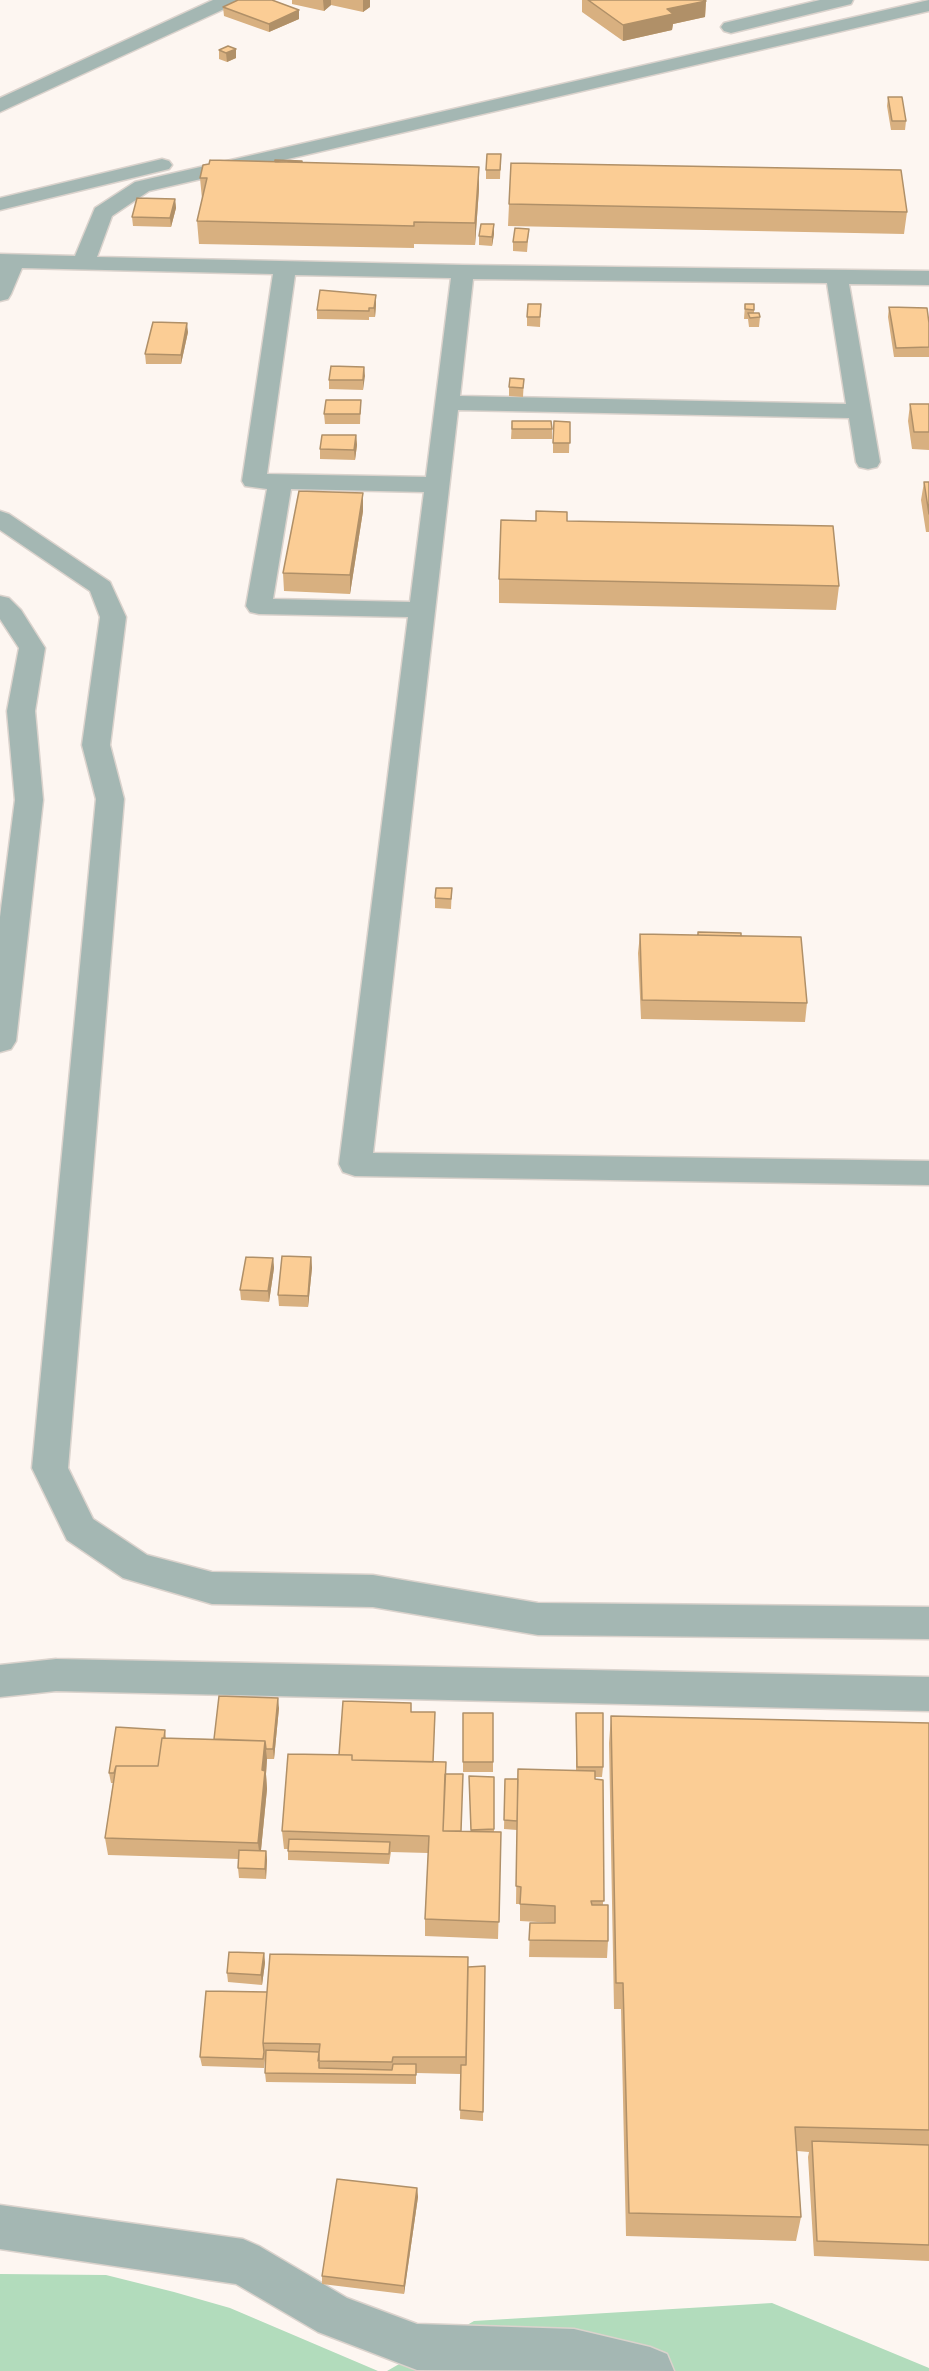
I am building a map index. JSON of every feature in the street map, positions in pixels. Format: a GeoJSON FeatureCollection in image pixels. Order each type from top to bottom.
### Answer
{"type":"FeatureCollection","features":[{"type":"Feature","properties":{"kind":"street"},"geometry":{"type":"LineString","coordinates":[[0,106],[228,0]]}},
{"type":"Feature","properties":{"kind":"street"},"geometry":{"type":"LineString","coordinates":[[717,31],[844,0]]}},
{"type":"Feature","properties":{"kind":"street"},"geometry":{"type":"LineString","coordinates":[[83,263],[103,213],[142,186],[929,5]]}},
{"type":"Feature","properties":{"kind":"street"},"geometry":{"type":"LineString","coordinates":[[4,197],[452,95]]}},
{"type":"Feature","properties":{"kind":"street"},"geometry":{"type":"LineString","coordinates":[[0,294],[7,261],[463,272],[929,279]]}},
{"type":"Feature","properties":{"kind":"street"},"geometry":{"type":"LineString","coordinates":[[285,267],[254,481],[438,485]]}},
{"type":"Feature","properties":{"kind":"street"},"geometry":{"type":"LineString","coordinates":[[463,272],[356,1164],[929,1173]]}},
{"type":"Feature","properties":{"kind":"street"},"geometry":{"type":"LineString","coordinates":[[837,277],[868,462]]}},
{"type":"Feature","properties":{"kind":"street"},"geometry":{"type":"LineString","coordinates":[[447,403],[859,411]]}},
{"type":"Feature","properties":{"kind":"street"},"geometry":{"type":"LineString","coordinates":[[280,482],[259,606],[423,610]]}},
{"type":"Feature","properties":{"kind":"street"},"geometry":{"type":"LineString","coordinates":[[0,519],[101,586],[113,617],[96,744],[110,799],[50,1468],[80,1529],[136,1567],[212,1588],[373,1591],[538,1619],[929,1623]]}},
{"type":"Feature","properties":{"kind":"street"},"geometry":{"type":"LineString","coordinates":[[0,604],[12,616],[32,648],[21,711],[29,800],[0,1041]]}},
{"type":"Feature","properties":{"kind":"street"},"geometry":{"type":"LineString","coordinates":[[0,1681],[56,1675],[929,1694]]}},
{"type":"Feature","properties":{"kind":"street"},"geometry":{"type":"LineString","coordinates":[[0,2227],[243,2262],[334,2316],[417,2347],[574,2352],[650,2371]]}},
{"type":"Feature","properties":{"kind":"green space"},"geometry":{"type":"Polygon","coordinates":[[[0,2274],[106,2275],[174,2292],[230,2308],[378,2371],[0,2371],[0,2274]]]}},
{"type":"Feature","properties":{"kind":"green space"},"geometry":{"type":"Polygon","coordinates":[[[772,2303],[929,2368],[929,2371],[387,2371],[474,2321],[772,2303]]]}},
{"type":"Feature","properties":{"kind":"building"},"geometry":{"type":"Polygon","coordinates":[[[238,0],[272,0],[299,10],[269,24],[223,7],[238,0]]]}},
{"type":"Feature","properties":{"kind":"building"},"geometry":{"type":"Polygon","coordinates":[[[588,0],[706,1],[667,9],[673,14],[623,25],[588,0]]]}},
{"type":"Feature","properties":{"kind":"building"},"geometry":{"type":"Polygon","coordinates":[[[228,46],[236,49],[226,53],[219,50],[228,46]]]}},
{"type":"Feature","properties":{"kind":"building"},"geometry":{"type":"Polygon","coordinates":[[[888,97],[902,97],[906,121],[892,121],[888,97]]]}},
{"type":"Feature","properties":{"kind":"building"},"geometry":{"type":"Polygon","coordinates":[[[487,154],[501,154],[500,170],[486,170],[487,154]]]}},
{"type":"Feature","properties":{"kind":"building"},"geometry":{"type":"Polygon","coordinates":[[[210,160],[479,167],[475,223],[414,222],[414,226],[197,221],[207,178],[200,178],[203,165],[209,164],[210,160]]]}},
{"type":"Feature","properties":{"kind":"building"},"geometry":{"type":"Polygon","coordinates":[[[275,160],[302,161],[302,162],[275,162],[275,160]]]}},
{"type":"Feature","properties":{"kind":"building"},"geometry":{"type":"Polygon","coordinates":[[[511,163],[901,170],[907,212],[509,204],[511,163]]]}},
{"type":"Feature","properties":{"kind":"building"},"geometry":{"type":"Polygon","coordinates":[[[137,198],[175,199],[170,218],[132,217],[137,198]]]}},
{"type":"Feature","properties":{"kind":"building"},"geometry":{"type":"Polygon","coordinates":[[[481,224],[494,224],[492,237],[479,236],[481,224]]]}},
{"type":"Feature","properties":{"kind":"building"},"geometry":{"type":"Polygon","coordinates":[[[515,228],[529,229],[527,242],[513,242],[515,228]]]}},
{"type":"Feature","properties":{"kind":"building"},"geometry":{"type":"Polygon","coordinates":[[[320,290],[376,295],[374,308],[369,308],[369,311],[317,310],[320,290]]]}},
{"type":"Feature","properties":{"kind":"building"},"geometry":{"type":"Polygon","coordinates":[[[528,304],[541,304],[540,317],[527,317],[528,304]]]}},
{"type":"Feature","properties":{"kind":"building"},"geometry":{"type":"Polygon","coordinates":[[[745,304],[754,304],[754,310],[745,309],[745,304]]]}},
{"type":"Feature","properties":{"kind":"building"},"geometry":{"type":"Polygon","coordinates":[[[889,307],[927,308],[929,347],[896,348],[889,307]]]}},
{"type":"Feature","properties":{"kind":"building"},"geometry":{"type":"Polygon","coordinates":[[[748,313],[759,313],[760,317],[750,318],[748,313]]]}},
{"type":"Feature","properties":{"kind":"building"},"geometry":{"type":"Polygon","coordinates":[[[153,322],[187,323],[181,355],[145,354],[153,322]]]}},
{"type":"Feature","properties":{"kind":"building"},"geometry":{"type":"Polygon","coordinates":[[[331,366],[364,367],[363,380],[329,380],[331,366]]]}},
{"type":"Feature","properties":{"kind":"building"},"geometry":{"type":"Polygon","coordinates":[[[510,378],[524,379],[523,388],[509,387],[510,378]]]}},
{"type":"Feature","properties":{"kind":"building"},"geometry":{"type":"Polygon","coordinates":[[[326,400],[361,400],[360,414],[324,414],[326,400]]]}},
{"type":"Feature","properties":{"kind":"building"},"geometry":{"type":"Polygon","coordinates":[[[910,404],[929,404],[929,432],[914,432],[910,404]]]}},
{"type":"Feature","properties":{"kind":"building"},"geometry":{"type":"Polygon","coordinates":[[[512,421],[551,421],[552,429],[512,429],[512,421]]]}},
{"type":"Feature","properties":{"kind":"building"},"geometry":{"type":"Polygon","coordinates":[[[554,421],[570,422],[570,443],[553,443],[554,421]]]}},
{"type":"Feature","properties":{"kind":"building"},"geometry":{"type":"Polygon","coordinates":[[[322,435],[356,435],[354,450],[320,449],[322,435]]]}},
{"type":"Feature","properties":{"kind":"building"},"geometry":{"type":"Polygon","coordinates":[[[924,482],[929,482],[929,514],[924,482]]]}},
{"type":"Feature","properties":{"kind":"building"},"geometry":{"type":"Polygon","coordinates":[[[299,491],[363,493],[350,575],[283,573],[299,491]]]}},
{"type":"Feature","properties":{"kind":"building"},"geometry":{"type":"Polygon","coordinates":[[[536,511],[567,512],[567,521],[833,526],[839,586],[499,579],[501,520],[536,521],[536,511]]]}},
{"type":"Feature","properties":{"kind":"building"},"geometry":{"type":"Polygon","coordinates":[[[436,888],[452,888],[451,899],[435,898],[436,888]]]}},
{"type":"Feature","properties":{"kind":"building"},"geometry":{"type":"Polygon","coordinates":[[[698,932],[741,933],[741,936],[698,935],[698,932]]]}},
{"type":"Feature","properties":{"kind":"building"},"geometry":{"type":"Polygon","coordinates":[[[640,934],[801,937],[807,1003],[642,1000],[640,934]]]}},
{"type":"Feature","properties":{"kind":"building"},"geometry":{"type":"Polygon","coordinates":[[[282,1256],[311,1257],[308,1296],[278,1295],[282,1256]]]}},
{"type":"Feature","properties":{"kind":"building"},"geometry":{"type":"Polygon","coordinates":[[[246,1257],[273,1258],[268,1291],[240,1290],[246,1257]]]}},
{"type":"Feature","properties":{"kind":"building"},"geometry":{"type":"Polygon","coordinates":[[[219,1696],[278,1698],[273,1749],[266,1749],[265,1741],[214,1739],[219,1696]]]}},
{"type":"Feature","properties":{"kind":"building"},"geometry":{"type":"Polygon","coordinates":[[[343,1701],[411,1703],[411,1712],[435,1712],[433,1762],[352,1760],[352,1755],[339,1755],[343,1701]]]}},
{"type":"Feature","properties":{"kind":"building"},"geometry":{"type":"Polygon","coordinates":[[[463,1713],[493,1713],[493,1762],[463,1762],[463,1713]]]}},
{"type":"Feature","properties":{"kind":"building"},"geometry":{"type":"Polygon","coordinates":[[[576,1713],[603,1713],[603,1767],[577,1767],[576,1713]]]}},
{"type":"Feature","properties":{"kind":"building"},"geometry":{"type":"Polygon","coordinates":[[[611,1716],[929,1723],[929,2130],[795,2127],[801,2217],[629,2213],[623,1983],[616,1983],[611,1716]]]}},
{"type":"Feature","properties":{"kind":"building"},"geometry":{"type":"Polygon","coordinates":[[[116,1727],[165,1730],[158,1766],[116,1766],[114,1773],[109,1773],[116,1727]]]}},
{"type":"Feature","properties":{"kind":"building"},"geometry":{"type":"Polygon","coordinates":[[[162,1738],[265,1741],[262,1770],[265,1771],[258,1843],[105,1838],[116,1766],[158,1766],[162,1738]]]}},
{"type":"Feature","properties":{"kind":"building"},"geometry":{"type":"Polygon","coordinates":[[[288,1754],[352,1755],[352,1760],[446,1762],[443,1831],[501,1832],[499,1922],[425,1919],[429,1836],[282,1831],[288,1754]]]}},
{"type":"Feature","properties":{"kind":"building"},"geometry":{"type":"Polygon","coordinates":[[[518,1769],[595,1771],[595,1779],[603,1780],[604,1901],[591,1901],[592,1905],[608,1905],[608,1941],[529,1940],[530,1923],[555,1923],[555,1906],[520,1904],[521,1887],[516,1886],[518,1769]]]}},
{"type":"Feature","properties":{"kind":"building"},"geometry":{"type":"Polygon","coordinates":[[[445,1774],[463,1774],[461,1831],[443,1831],[445,1774]]]}},
{"type":"Feature","properties":{"kind":"building"},"geometry":{"type":"Polygon","coordinates":[[[469,1776],[494,1777],[494,1829],[471,1830],[469,1776]]]}},
{"type":"Feature","properties":{"kind":"building"},"geometry":{"type":"Polygon","coordinates":[[[505,1779],[518,1779],[517,1821],[504,1820],[505,1779]]]}},
{"type":"Feature","properties":{"kind":"building"},"geometry":{"type":"Polygon","coordinates":[[[289,1839],[390,1842],[389,1854],[288,1851],[289,1839]]]}},
{"type":"Feature","properties":{"kind":"building"},"geometry":{"type":"Polygon","coordinates":[[[239,1850],[266,1851],[265,1869],[238,1868],[239,1850]]]}},
{"type":"Feature","properties":{"kind":"building"},"geometry":{"type":"Polygon","coordinates":[[[229,1952],[264,1953],[261,1975],[227,1973],[229,1952]]]}},
{"type":"Feature","properties":{"kind":"building"},"geometry":{"type":"Polygon","coordinates":[[[270,1954],[468,1957],[466,2057],[393,2057],[392,2062],[318,2061],[320,2044],[263,2043],[270,1954]]]}},
{"type":"Feature","properties":{"kind":"building"},"geometry":{"type":"Polygon","coordinates":[[[485,1966],[483,2112],[460,2110],[461,2065],[466,2065],[468,1967],[485,1966]]]}},
{"type":"Feature","properties":{"kind":"building"},"geometry":{"type":"Polygon","coordinates":[[[206,1991],[267,1992],[263,2059],[200,2057],[206,1991]]]}},
{"type":"Feature","properties":{"kind":"building"},"geometry":{"type":"Polygon","coordinates":[[[266,2050],[319,2052],[319,2068],[392,2070],[393,2064],[416,2064],[416,2075],[265,2073],[266,2050]]]}},
{"type":"Feature","properties":{"kind":"building"},"geometry":{"type":"Polygon","coordinates":[[[812,2141],[929,2145],[929,2245],[817,2241],[812,2141]]]}},
{"type":"Feature","properties":{"kind":"building"},"geometry":{"type":"Polygon","coordinates":[[[337,2179],[417,2188],[404,2286],[322,2276],[337,2179]]]}}]}
